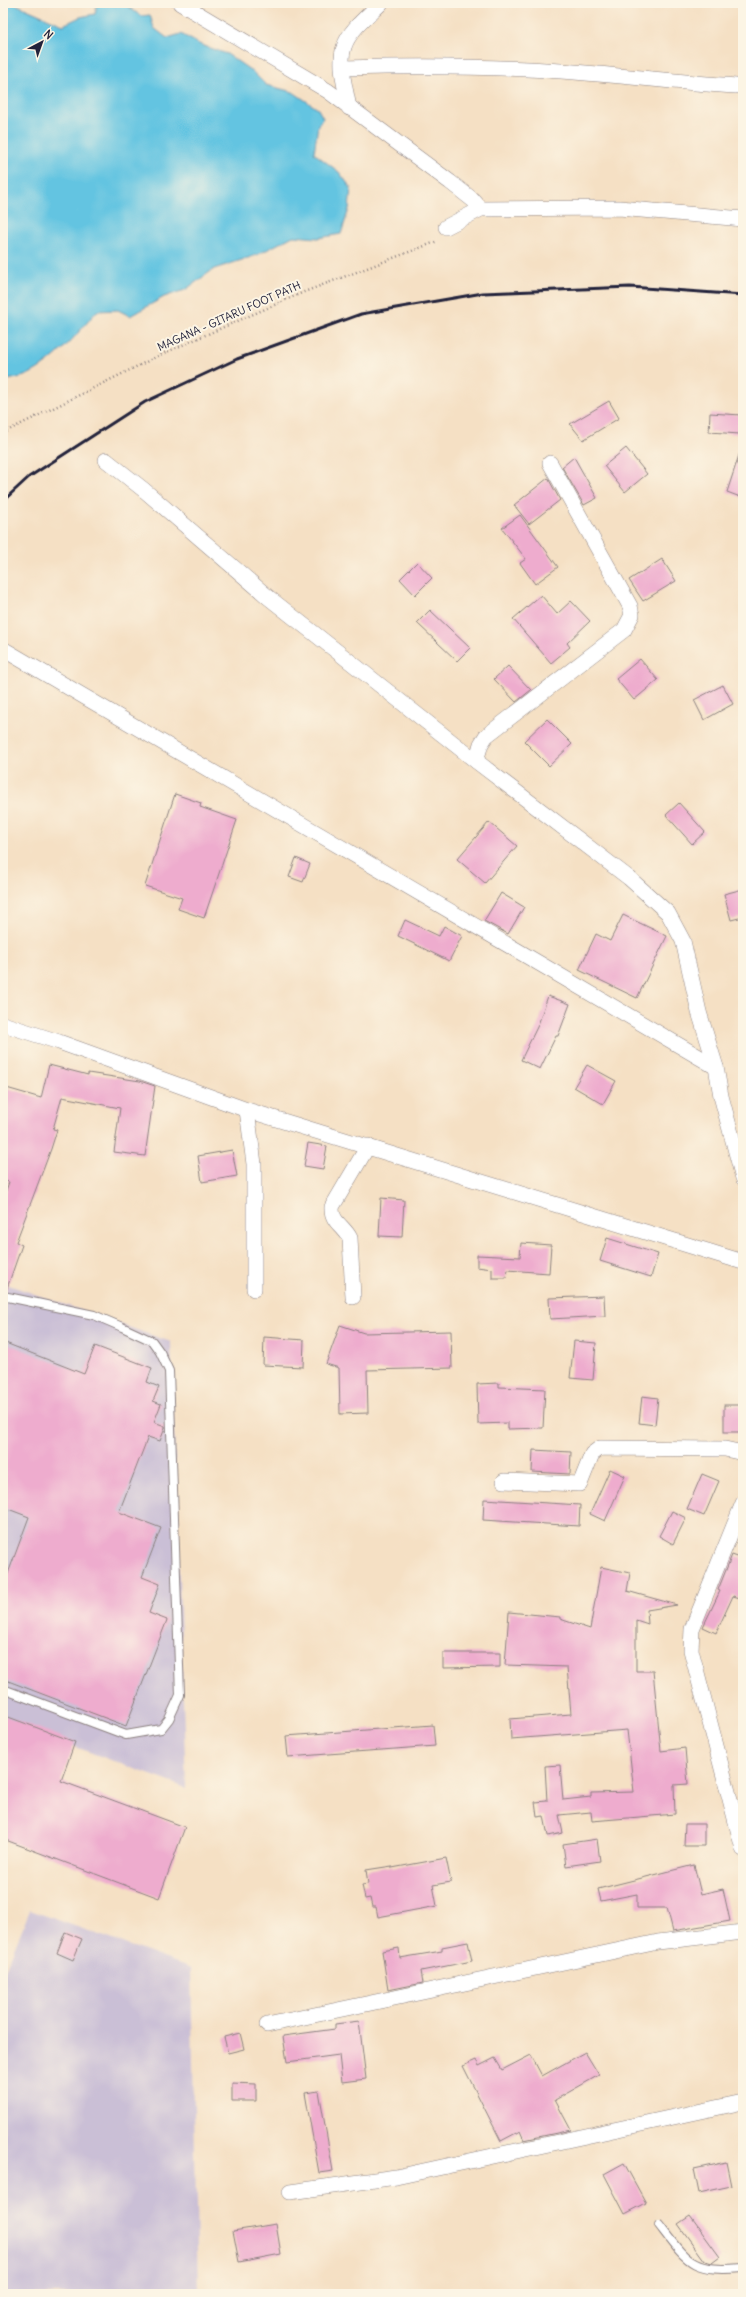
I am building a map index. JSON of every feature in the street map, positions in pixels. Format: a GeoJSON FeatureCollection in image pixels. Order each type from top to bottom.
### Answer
{"type":"FeatureCollection","features":[{"type":"Feature","properties":{"kind":"street"},"geometry":{"type":"LineString","coordinates":[[180,3],[328,91],[450,182],[473,200],[480,209]]}},
{"type":"Feature","properties":{"kind":"street"},"geometry":{"type":"LineString","coordinates":[[349,108],[342,58],[344,46],[354,32],[382,3]]}},
{"type":"Feature","properties":{"kind":"street"},"geometry":{"type":"LineString","coordinates":[[343,68],[410,66],[529,69],[671,83],[736,86]]}},
{"type":"Feature","properties":{"kind":"street"},"geometry":{"type":"LineString","coordinates":[[446,233],[480,209],[619,208],[743,219]]}},
{"type":"Feature","properties":{"kind":"street"},"geometry":{"type":"LineString","coordinates":[[106,460],[144,490],[268,597],[476,761],[629,878],[668,912],[683,941],[699,1012],[716,1067],[721,1096],[743,1178]]}},
{"type":"Feature","properties":{"kind":"street"},"geometry":{"type":"LineString","coordinates":[[476,761],[480,744],[486,736],[624,630],[632,615],[630,606],[550,463]]}},
{"type":"Feature","properties":{"kind":"street"},"geometry":{"type":"LineString","coordinates":[[3,649],[716,1067]]}},
{"type":"Feature","properties":{"kind":"street"},"geometry":{"type":"LineString","coordinates":[[3,1024],[59,1042],[246,1110],[368,1146],[743,1262]]}},
{"type":"Feature","properties":{"kind":"street"},"geometry":{"type":"LineString","coordinates":[[246,1110],[254,1164],[254,1289]]}},
{"type":"Feature","properties":{"kind":"street"},"geometry":{"type":"LineString","coordinates":[[353,1297],[350,1238],[345,1229],[334,1219],[332,1207],[368,1146]]}},
{"type":"Feature","properties":{"kind":"street"},"geometry":{"type":"LineString","coordinates":[[504,1481],[580,1484],[592,1454],[600,1448],[725,1449],[743,1453]]}},
{"type":"Feature","properties":{"kind":"street"},"geometry":{"type":"LineString","coordinates":[[743,1503],[692,1629],[691,1650],[743,1849]]}},
{"type":"Feature","properties":{"kind":"street"},"geometry":{"type":"LineString","coordinates":[[267,2024],[658,1942],[743,1932]]}},
{"type":"Feature","properties":{"kind":"street"},"geometry":{"type":"LineString","coordinates":[[290,2192],[396,2177],[743,2102]]}},
{"type":"Feature","properties":{"kind":"lane"},"geometry":{"type":"LineString","coordinates":[[3,1296],[94,1315],[115,1324],[152,1341],[160,1352],[169,1371],[180,1695],[169,1719],[161,1729],[126,1735],[3,1689]]}},
{"type":"Feature","properties":{"kind":"lane"},"geometry":{"type":"LineString","coordinates":[[659,2225],[682,2256],[691,2263],[701,2268],[720,2270],[743,2268]]}},
{"type":"Feature","properties":{"kind":"path","name":"MAGANA - GITARU FOOT PATH"},"geometry":{"type":"LineString","coordinates":[[3,433],[170,351],[304,292],[446,233]]}},
{"type":"Feature","properties":{"kind":"shaded area"},"geometry":{"type":"Polygon","coordinates":[[[3,1283],[171,1342],[186,1788],[3,1720],[3,1283]]]}},
{"type":"Feature","properties":{"kind":"shaded area"},"geometry":{"type":"Polygon","coordinates":[[[30,1910],[191,1968],[198,2294],[3,2294],[3,1975],[30,1910]]]}},
{"type":"Feature","properties":{"kind":"water"},"geometry":{"type":"Polygon","coordinates":[[[3,3],[13,3],[63,25],[80,17],[95,14],[97,3],[123,3],[141,16],[150,15],[154,28],[167,38],[181,34],[201,45],[227,54],[253,72],[266,85],[293,92],[318,109],[323,118],[318,125],[314,153],[339,172],[351,188],[349,209],[341,234],[318,238],[293,236],[257,255],[214,269],[185,290],[164,297],[130,316],[118,310],[97,311],[65,347],[47,363],[27,375],[3,381],[3,3]]]}},
{"type":"Feature","properties":{"kind":"building"},"geometry":{"type":"Polygon","coordinates":[[[609,401],[619,418],[583,440],[570,424],[609,401]]]}},
{"type":"Feature","properties":{"kind":"building"},"geometry":{"type":"Polygon","coordinates":[[[710,413],[741,415],[740,434],[709,432],[710,413]]]}},
{"type":"Feature","properties":{"kind":"building"},"geometry":{"type":"Polygon","coordinates":[[[626,448],[647,474],[625,492],[604,466],[626,448]]]}},
{"type":"Feature","properties":{"kind":"building"},"geometry":{"type":"Polygon","coordinates":[[[740,452],[743,453],[743,498],[727,492],[740,452]]]}},
{"type":"Feature","properties":{"kind":"building"},"geometry":{"type":"Polygon","coordinates":[[[574,457],[597,498],[584,505],[562,467],[574,457]]]}},
{"type":"Feature","properties":{"kind":"building"},"geometry":{"type":"Polygon","coordinates":[[[548,478],[560,500],[529,524],[514,505],[548,478]]]}},
{"type":"Feature","properties":{"kind":"building"},"geometry":{"type":"Polygon","coordinates":[[[520,515],[558,567],[535,584],[520,563],[526,559],[502,528],[520,515]]]}},
{"type":"Feature","properties":{"kind":"building"},"geometry":{"type":"Polygon","coordinates":[[[662,559],[676,581],[643,601],[629,580],[662,559]]]}},
{"type":"Feature","properties":{"kind":"building"},"geometry":{"type":"Polygon","coordinates":[[[417,562],[432,578],[415,595],[400,579],[417,562]]]}},
{"type":"Feature","properties":{"kind":"building"},"geometry":{"type":"Polygon","coordinates":[[[541,595],[557,614],[571,601],[590,621],[567,643],[570,647],[551,663],[513,619],[541,595]]]}},
{"type":"Feature","properties":{"kind":"building"},"geometry":{"type":"Polygon","coordinates":[[[430,610],[470,648],[457,661],[417,623],[430,610]]]}},
{"type":"Feature","properties":{"kind":"building"},"geometry":{"type":"Polygon","coordinates":[[[640,659],[658,680],[634,700],[616,679],[640,659]]]}},
{"type":"Feature","properties":{"kind":"building"},"geometry":{"type":"Polygon","coordinates":[[[508,666],[531,690],[516,702],[494,679],[508,666]]]}},
{"type":"Feature","properties":{"kind":"building"},"geometry":{"type":"Polygon","coordinates":[[[723,685],[733,704],[704,720],[694,700],[723,685]]]}},
{"type":"Feature","properties":{"kind":"building"},"geometry":{"type":"Polygon","coordinates":[[[547,719],[572,744],[549,766],[524,741],[547,719]]]}},
{"type":"Feature","properties":{"kind":"building"},"geometry":{"type":"Polygon","coordinates":[[[175,794],[201,803],[200,807],[237,820],[204,918],[178,909],[182,898],[145,886],[175,794]]]}},
{"type":"Feature","properties":{"kind":"building"},"geometry":{"type":"Polygon","coordinates":[[[679,803],[705,832],[692,844],[666,815],[679,803]]]}},
{"type":"Feature","properties":{"kind":"building"},"geometry":{"type":"Polygon","coordinates":[[[489,822],[517,846],[485,883],[457,859],[489,822]]]}},
{"type":"Feature","properties":{"kind":"building"},"geometry":{"type":"Polygon","coordinates":[[[296,858],[310,864],[303,882],[289,877],[296,858]]]}},
{"type":"Feature","properties":{"kind":"building"},"geometry":{"type":"Polygon","coordinates":[[[743,889],[743,917],[731,920],[724,894],[743,889]]]}},
{"type":"Feature","properties":{"kind":"building"},"geometry":{"type":"Polygon","coordinates":[[[501,893],[524,907],[508,934],[484,921],[501,893]]]}},
{"type":"Feature","properties":{"kind":"building"},"geometry":{"type":"Polygon","coordinates":[[[623,915],[667,936],[637,998],[579,970],[596,934],[610,941],[623,915]]]}},
{"type":"Feature","properties":{"kind":"building"},"geometry":{"type":"Polygon","coordinates":[[[405,920],[439,936],[444,926],[462,936],[449,961],[398,936],[405,920]]]}},
{"type":"Feature","properties":{"kind":"building"},"geometry":{"type":"Polygon","coordinates":[[[548,996],[570,1004],[558,1036],[556,1036],[540,1069],[521,1060],[538,1025],[548,996]]]}},
{"type":"Feature","properties":{"kind":"building"},"geometry":{"type":"Polygon","coordinates":[[[49,1065],[88,1075],[88,1073],[140,1081],[155,1086],[145,1156],[114,1152],[120,1108],[62,1097],[53,1129],[57,1130],[16,1242],[22,1245],[6,1291],[3,1291],[3,1199],[9,1182],[3,1180],[3,1087],[41,1098],[49,1065]]]}},
{"type":"Feature","properties":{"kind":"building"},"geometry":{"type":"Polygon","coordinates":[[[587,1065],[616,1081],[603,1104],[574,1087],[587,1065]]]}},
{"type":"Feature","properties":{"kind":"building"},"geometry":{"type":"Polygon","coordinates":[[[308,1143],[327,1146],[323,1169],[304,1166],[308,1143]]]}},
{"type":"Feature","properties":{"kind":"building"},"geometry":{"type":"Polygon","coordinates":[[[232,1150],[237,1176],[202,1182],[198,1156],[232,1150]]]}},
{"type":"Feature","properties":{"kind":"building"},"geometry":{"type":"Polygon","coordinates":[[[381,1198],[404,1200],[402,1237],[379,1236],[381,1198]]]}},
{"type":"Feature","properties":{"kind":"building"},"geometry":{"type":"Polygon","coordinates":[[[607,1238],[658,1254],[651,1277],[600,1261],[607,1238]]]}},
{"type":"Feature","properties":{"kind":"building"},"geometry":{"type":"Polygon","coordinates":[[[521,1243],[551,1245],[549,1273],[507,1270],[506,1278],[492,1278],[492,1269],[477,1267],[477,1255],[520,1257],[521,1243]]]}},
{"type":"Feature","properties":{"kind":"building"},"geometry":{"type":"Polygon","coordinates":[[[604,1296],[605,1316],[550,1319],[549,1298],[604,1296]]]}},
{"type":"Feature","properties":{"kind":"building"},"geometry":{"type":"Polygon","coordinates":[[[340,1325],[364,1333],[451,1331],[452,1368],[367,1370],[368,1413],[340,1414],[339,1368],[326,1364],[340,1325]]]}},
{"type":"Feature","properties":{"kind":"building"},"geometry":{"type":"Polygon","coordinates":[[[264,1337],[304,1340],[303,1367],[263,1365],[264,1337]]]}},
{"type":"Feature","properties":{"kind":"building"},"geometry":{"type":"Polygon","coordinates":[[[574,1341],[596,1343],[593,1380],[570,1378],[574,1341]]]}},
{"type":"Feature","properties":{"kind":"building"},"geometry":{"type":"Polygon","coordinates":[[[3,1342],[84,1374],[95,1346],[152,1368],[147,1382],[159,1387],[153,1401],[161,1404],[154,1422],[165,1426],[165,1428],[160,1441],[148,1437],[119,1512],[161,1528],[142,1577],[160,1584],[149,1613],[167,1620],[126,1726],[3,1679],[3,1587],[29,1517],[3,1507],[3,1342]]]}},
{"type":"Feature","properties":{"kind":"building"},"geometry":{"type":"Polygon","coordinates":[[[499,1383],[499,1387],[545,1389],[543,1428],[508,1429],[508,1423],[478,1424],[477,1384],[499,1383]]]}},
{"type":"Feature","properties":{"kind":"building"},"geometry":{"type":"Polygon","coordinates":[[[642,1396],[658,1398],[655,1425],[639,1423],[642,1396]]]}},
{"type":"Feature","properties":{"kind":"building"},"geometry":{"type":"Polygon","coordinates":[[[724,1405],[741,1405],[741,1432],[724,1432],[724,1405]]]}},
{"type":"Feature","properties":{"kind":"building"},"geometry":{"type":"Polygon","coordinates":[[[533,1450],[571,1452],[570,1474],[532,1472],[533,1450]]]}},
{"type":"Feature","properties":{"kind":"building"},"geometry":{"type":"Polygon","coordinates":[[[610,1469],[625,1476],[605,1521],[590,1514],[610,1469]]]}},
{"type":"Feature","properties":{"kind":"building"},"geometry":{"type":"Polygon","coordinates":[[[702,1474],[719,1481],[704,1516],[687,1509],[702,1474]]]}},
{"type":"Feature","properties":{"kind":"building"},"geometry":{"type":"Polygon","coordinates":[[[484,1499],[580,1505],[579,1526],[483,1520],[484,1499]]]}},
{"type":"Feature","properties":{"kind":"building"},"geometry":{"type":"Polygon","coordinates":[[[672,1511],[686,1518],[673,1544],[659,1536],[672,1511]]]}},
{"type":"Feature","properties":{"kind":"building"},"geometry":{"type":"Polygon","coordinates":[[[732,1555],[743,1559],[743,1591],[740,1598],[733,1596],[716,1633],[703,1627],[720,1591],[718,1590],[732,1555]]]}},
{"type":"Feature","properties":{"kind":"building"},"geometry":{"type":"Polygon","coordinates":[[[601,1567],[630,1573],[627,1591],[677,1605],[647,1610],[648,1624],[636,1620],[636,1671],[653,1671],[661,1751],[685,1748],[688,1784],[674,1785],[675,1814],[592,1821],[591,1812],[559,1815],[563,1833],[548,1836],[544,1816],[537,1817],[535,1802],[547,1801],[545,1766],[560,1765],[563,1800],[591,1797],[591,1793],[634,1792],[627,1730],[511,1739],[510,1719],[571,1714],[567,1667],[505,1665],[509,1612],[560,1617],[560,1619],[590,1629],[601,1567]]]}},
{"type":"Feature","properties":{"kind":"building"},"geometry":{"type":"Polygon","coordinates":[[[443,1653],[500,1653],[500,1667],[443,1668],[443,1653]]]}},
{"type":"Feature","properties":{"kind":"building"},"geometry":{"type":"Polygon","coordinates":[[[3,1715],[75,1742],[61,1781],[185,1827],[159,1898],[3,1839],[3,1715]]]}},
{"type":"Feature","properties":{"kind":"building"},"geometry":{"type":"Polygon","coordinates":[[[433,1725],[435,1746],[288,1757],[286,1736],[433,1725]]]}},
{"type":"Feature","properties":{"kind":"building"},"geometry":{"type":"Polygon","coordinates":[[[685,1824],[704,1824],[704,1846],[684,1846],[685,1824]]]}},
{"type":"Feature","properties":{"kind":"building"},"geometry":{"type":"Polygon","coordinates":[[[597,1839],[600,1861],[566,1866],[563,1844],[597,1839]]]}},
{"type":"Feature","properties":{"kind":"building"},"geometry":{"type":"Polygon","coordinates":[[[446,1858],[451,1882],[433,1885],[437,1906],[378,1917],[376,1907],[372,1907],[370,1898],[365,1899],[362,1885],[368,1884],[366,1870],[392,1866],[392,1868],[446,1858]]]}},
{"type":"Feature","properties":{"kind":"building"},"geometry":{"type":"Polygon","coordinates":[[[694,1865],[701,1894],[723,1889],[730,1921],[673,1931],[667,1908],[637,1908],[637,1894],[601,1901],[598,1889],[694,1865]]]}},
{"type":"Feature","properties":{"kind":"building"},"geometry":{"type":"Polygon","coordinates":[[[65,1932],[82,1939],[73,1960],[57,1953],[65,1932]]]}},
{"type":"Feature","properties":{"kind":"building"},"geometry":{"type":"Polygon","coordinates":[[[468,1942],[472,1961],[421,1971],[423,1983],[388,1990],[382,1951],[399,1948],[400,1958],[442,1951],[442,1947],[468,1942]]]}},
{"type":"Feature","properties":{"kind":"building"},"geometry":{"type":"Polygon","coordinates":[[[359,2021],[366,2079],[342,2082],[339,2055],[287,2062],[283,2036],[335,2029],[335,2024],[359,2021]]]}},
{"type":"Feature","properties":{"kind":"building"},"geometry":{"type":"Polygon","coordinates":[[[240,2033],[244,2049],[228,2053],[224,2037],[240,2033]]]}},
{"type":"Feature","properties":{"kind":"building"},"geometry":{"type":"Polygon","coordinates":[[[585,2052],[599,2075],[555,2100],[571,2130],[524,2140],[520,2131],[501,2141],[463,2066],[476,2060],[479,2066],[495,2058],[502,2070],[531,2055],[542,2076],[585,2052]]]}},
{"type":"Feature","properties":{"kind":"building"},"geometry":{"type":"Polygon","coordinates":[[[232,2083],[256,2084],[256,2101],[232,2101],[232,2083]]]}},
{"type":"Feature","properties":{"kind":"building"},"geometry":{"type":"Polygon","coordinates":[[[319,2091],[333,2171],[319,2173],[305,2093],[319,2091]]]}},
{"type":"Feature","properties":{"kind":"building"},"geometry":{"type":"Polygon","coordinates":[[[726,2162],[731,2186],[699,2193],[694,2169],[726,2162]]]}},
{"type":"Feature","properties":{"kind":"building"},"geometry":{"type":"Polygon","coordinates":[[[624,2163],[646,2203],[625,2214],[604,2174],[624,2163]]]}},
{"type":"Feature","properties":{"kind":"building"},"geometry":{"type":"Polygon","coordinates":[[[690,2216],[720,2257],[712,2263],[705,2261],[678,2224],[690,2216]]]}},
{"type":"Feature","properties":{"kind":"building"},"geometry":{"type":"Polygon","coordinates":[[[276,2224],[281,2254],[239,2262],[233,2231],[276,2224]]]}},
{"type":"Feature","properties":{"kind":"railway"},"geometry":{"type":"LineString","coordinates":[[3,501],[29,477],[145,402],[237,359],[361,314],[483,293],[630,287],[743,295]]}}]}
